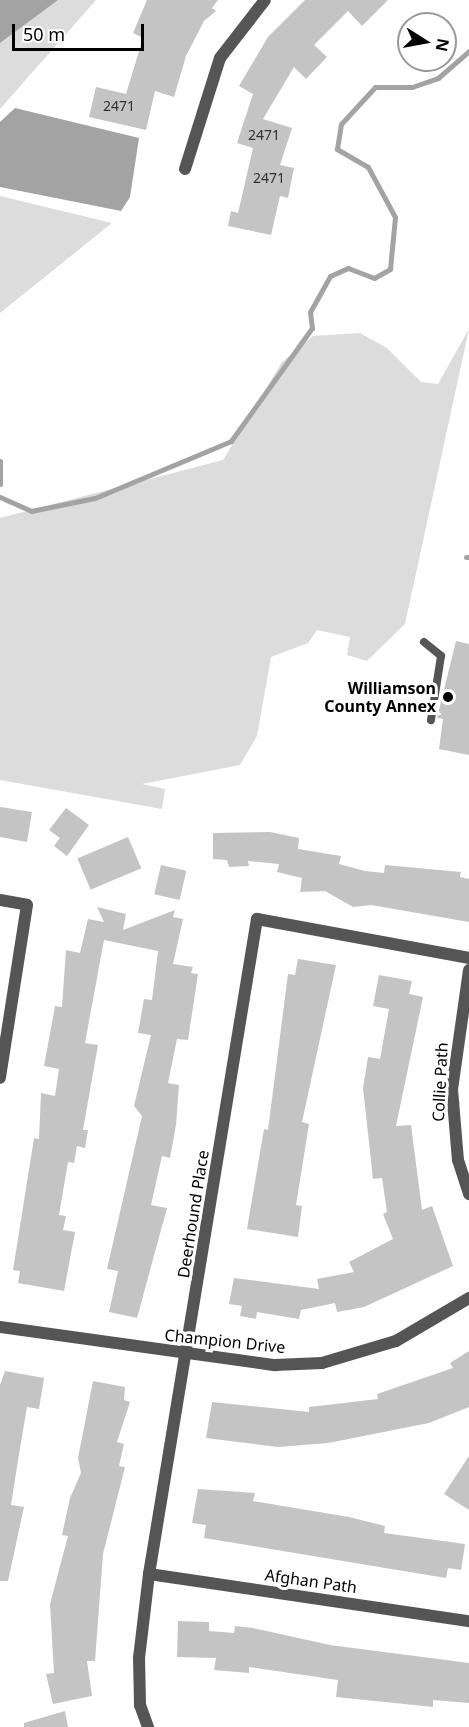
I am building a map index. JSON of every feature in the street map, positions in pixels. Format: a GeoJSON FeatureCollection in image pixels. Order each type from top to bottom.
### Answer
{"type":"FeatureCollection","features":[{"type":"Feature","properties":{"kind":"street"},"geometry":{"type":"LineString","coordinates":[[184,170],[220,58],[265,0]]}},
{"type":"Feature","properties":{"kind":"street"},"geometry":{"type":"LineString","coordinates":[[0,900],[27,905],[0,1078]]}},
{"type":"Feature","properties":{"kind":"street","name":"Deerhound Place"},"geometry":{"type":"LineString","coordinates":[[148,1727],[140,1705],[139,1658],[149,1574],[188,1354],[257,920],[469,958]]}},
{"type":"Feature","properties":{"kind":"street","name":"Collie Path"},"geometry":{"type":"LineString","coordinates":[[469,970],[452,1089],[458,1160],[469,1194]]}},
{"type":"Feature","properties":{"kind":"street","name":"Champion Drive"},"geometry":{"type":"LineString","coordinates":[[0,1327],[275,1365],[322,1363],[396,1341],[469,1298]]}},
{"type":"Feature","properties":{"kind":"street","name":"Afghan Path"},"geometry":{"type":"LineString","coordinates":[[149,1574],[469,1621]]}},
{"type":"Feature","properties":{"kind":"lane"},"geometry":{"type":"LineString","coordinates":[[424,642],[441,656],[431,720]]}},
{"type":"Feature","properties":{"kind":"shaded area"},"geometry":{"type":"Polygon","coordinates":[[[0,0],[96,0],[0,109],[0,0]]]}},
{"type":"Feature","properties":{"kind":"shaded area"},"geometry":{"type":"Polygon","coordinates":[[[0,0],[58,0],[0,43],[0,0]]]}},
{"type":"Feature","properties":{"kind":"shaded area"},"geometry":{"type":"Polygon","coordinates":[[[15,108],[139,138],[130,197],[121,211],[0,187],[0,122],[15,108]]]}},
{"type":"Feature","properties":{"kind":"shaded area"},"geometry":{"type":"Polygon","coordinates":[[[0,196],[112,223],[0,313],[0,196]]]}},
{"type":"Feature","properties":{"kind":"shaded area"},"geometry":{"type":"Polygon","coordinates":[[[469,329],[405,624],[367,661],[347,655],[350,637],[317,630],[308,643],[271,657],[257,736],[240,765],[142,784],[165,789],[162,809],[0,780],[0,518],[223,460],[282,362],[313,336],[360,333],[387,348],[421,382],[438,384],[469,329]]]}},
{"type":"Feature","properties":{"kind":"building"},"geometry":{"type":"Polygon","coordinates":[[[147,0],[218,0],[212,8],[216,11],[204,21],[186,56],[174,97],[155,91],[146,130],[89,117],[96,87],[126,94],[143,38],[133,33],[147,0]]]}},
{"type":"Feature","properties":{"kind":"building"},"geometry":{"type":"Polygon","coordinates":[[[305,0],[388,0],[362,26],[348,11],[314,45],[327,57],[306,79],[294,67],[263,119],[292,128],[280,165],[294,168],[288,198],[280,196],[271,235],[228,226],[231,211],[238,213],[253,148],[237,143],[253,94],[239,86],[268,37],[305,0]]]}},
{"type":"Feature","properties":{"kind":"building","name":"Williamson County Annex"},"geometry":{"type":"Polygon","coordinates":[[[456,641],[469,644],[469,755],[439,749],[443,719],[437,718],[456,641]]]}},
{"type":"Feature","properties":{"kind":"building"},"geometry":{"type":"Polygon","coordinates":[[[0,807],[32,812],[27,842],[0,837],[0,807]]]}},
{"type":"Feature","properties":{"kind":"building"},"geometry":{"type":"Polygon","coordinates":[[[66,808],[89,825],[67,856],[54,846],[60,838],[49,830],[66,808]]]}},
{"type":"Feature","properties":{"kind":"building"},"geometry":{"type":"Polygon","coordinates":[[[270,832],[299,838],[298,849],[341,856],[339,864],[365,871],[384,873],[385,865],[461,872],[460,877],[469,879],[469,922],[371,905],[353,907],[325,891],[300,892],[302,878],[277,872],[279,864],[248,861],[249,866],[229,867],[227,860],[213,859],[213,833],[270,832]]]}},
{"type":"Feature","properties":{"kind":"building"},"geometry":{"type":"Polygon","coordinates":[[[128,837],[141,868],[91,890],[77,858],[128,837]]]}},
{"type":"Feature","properties":{"kind":"building"},"geometry":{"type":"Polygon","coordinates":[[[161,865],[186,871],[180,900],[154,894],[161,865]]]}},
{"type":"Feature","properties":{"kind":"building"},"geometry":{"type":"Polygon","coordinates":[[[97,907],[126,914],[123,930],[175,910],[173,917],[183,919],[173,964],[193,967],[191,973],[198,974],[188,1040],[177,1039],[168,1083],[179,1085],[176,1125],[170,1158],[162,1156],[151,1205],[167,1208],[137,1318],[109,1312],[118,1271],[107,1269],[142,1116],[134,1106],[151,1035],[138,1033],[144,999],[152,1000],[158,951],[104,940],[85,1043],[98,1045],[83,1130],[88,1130],[85,1148],[77,1146],[74,1163],[68,1162],[59,1215],[66,1216],[63,1230],[75,1232],[64,1291],[18,1283],[20,1271],[13,1270],[34,1138],[39,1139],[41,1093],[55,1096],[59,1069],[44,1066],[55,1006],[62,1007],[66,950],[80,953],[88,919],[104,922],[97,907]]]}},
{"type":"Feature","properties":{"kind":"building"},"geometry":{"type":"Polygon","coordinates":[[[298,959],[336,965],[302,1122],[309,1124],[296,1205],[302,1206],[298,1237],[247,1229],[264,1129],[268,1130],[288,974],[295,975],[298,959]]]}},
{"type":"Feature","properties":{"kind":"building"},"geometry":{"type":"Polygon","coordinates":[[[379,975],[412,981],[409,994],[423,997],[396,1126],[411,1125],[422,1210],[432,1206],[453,1266],[364,1307],[337,1312],[335,1303],[301,1310],[299,1319],[257,1312],[256,1319],[240,1316],[242,1306],[229,1304],[234,1278],[319,1289],[317,1279],[354,1272],[349,1262],[393,1239],[383,1214],[387,1212],[382,1178],[373,1179],[363,1088],[368,1057],[380,1059],[389,1009],[373,1006],[379,975]]]}},
{"type":"Feature","properties":{"kind":"building"},"geometry":{"type":"Polygon","coordinates":[[[469,1351],[469,1407],[429,1423],[328,1443],[278,1447],[206,1438],[212,1402],[309,1412],[309,1407],[378,1399],[377,1394],[453,1368],[450,1363],[469,1351]]]}},
{"type":"Feature","properties":{"kind":"building"},"geometry":{"type":"Polygon","coordinates":[[[5,1371],[44,1378],[39,1409],[27,1407],[11,1505],[24,1507],[8,1581],[0,1581],[0,1385],[5,1371]]]}},
{"type":"Feature","properties":{"kind":"building"},"geometry":{"type":"Polygon","coordinates":[[[93,1381],[125,1387],[124,1400],[130,1402],[117,1442],[124,1444],[119,1466],[125,1467],[103,1554],[95,1661],[87,1661],[92,1696],[53,1704],[46,1674],[54,1673],[50,1604],[68,1536],[62,1535],[70,1498],[81,1473],[78,1458],[93,1381]]]}},
{"type":"Feature","properties":{"kind":"building"},"geometry":{"type":"Polygon","coordinates":[[[469,1456],[469,1510],[444,1494],[469,1456]]]}},
{"type":"Feature","properties":{"kind":"building"},"geometry":{"type":"Polygon","coordinates":[[[198,1489],[255,1493],[253,1501],[349,1517],[385,1526],[384,1533],[465,1544],[461,1570],[448,1568],[446,1578],[204,1538],[206,1525],[192,1523],[198,1489]]]}},
{"type":"Feature","properties":{"kind":"building"},"geometry":{"type":"Polygon","coordinates":[[[178,1621],[209,1622],[209,1631],[234,1633],[235,1626],[253,1628],[330,1645],[469,1663],[469,1703],[433,1700],[433,1707],[336,1697],[338,1680],[249,1667],[249,1673],[214,1670],[216,1658],[177,1657],[178,1621]]]}},
{"type":"Feature","properties":{"kind":"building"},"geometry":{"type":"Polygon","coordinates":[[[65,1711],[68,1727],[24,1727],[24,1723],[65,1711]]]}},
{"type":"Feature","properties":{"kind":"waterway"},"geometry":{"type":"LineString","coordinates":[[0,497],[31,511],[95,498],[231,441],[312,328],[310,312],[330,276],[348,268],[374,278],[390,269],[395,217],[368,167],[337,149],[341,124],[375,87],[412,87],[438,78],[469,51]]}},
{"type":"Feature","properties":{"kind":"waterway"},"geometry":{"type":"LineString","coordinates":[[0,461],[0,484]]}},
{"type":"Feature","properties":{"kind":"place","name":"Williamson County Annex"},"geometry":{"type":"Point","coordinates":[448,697]}}]}
